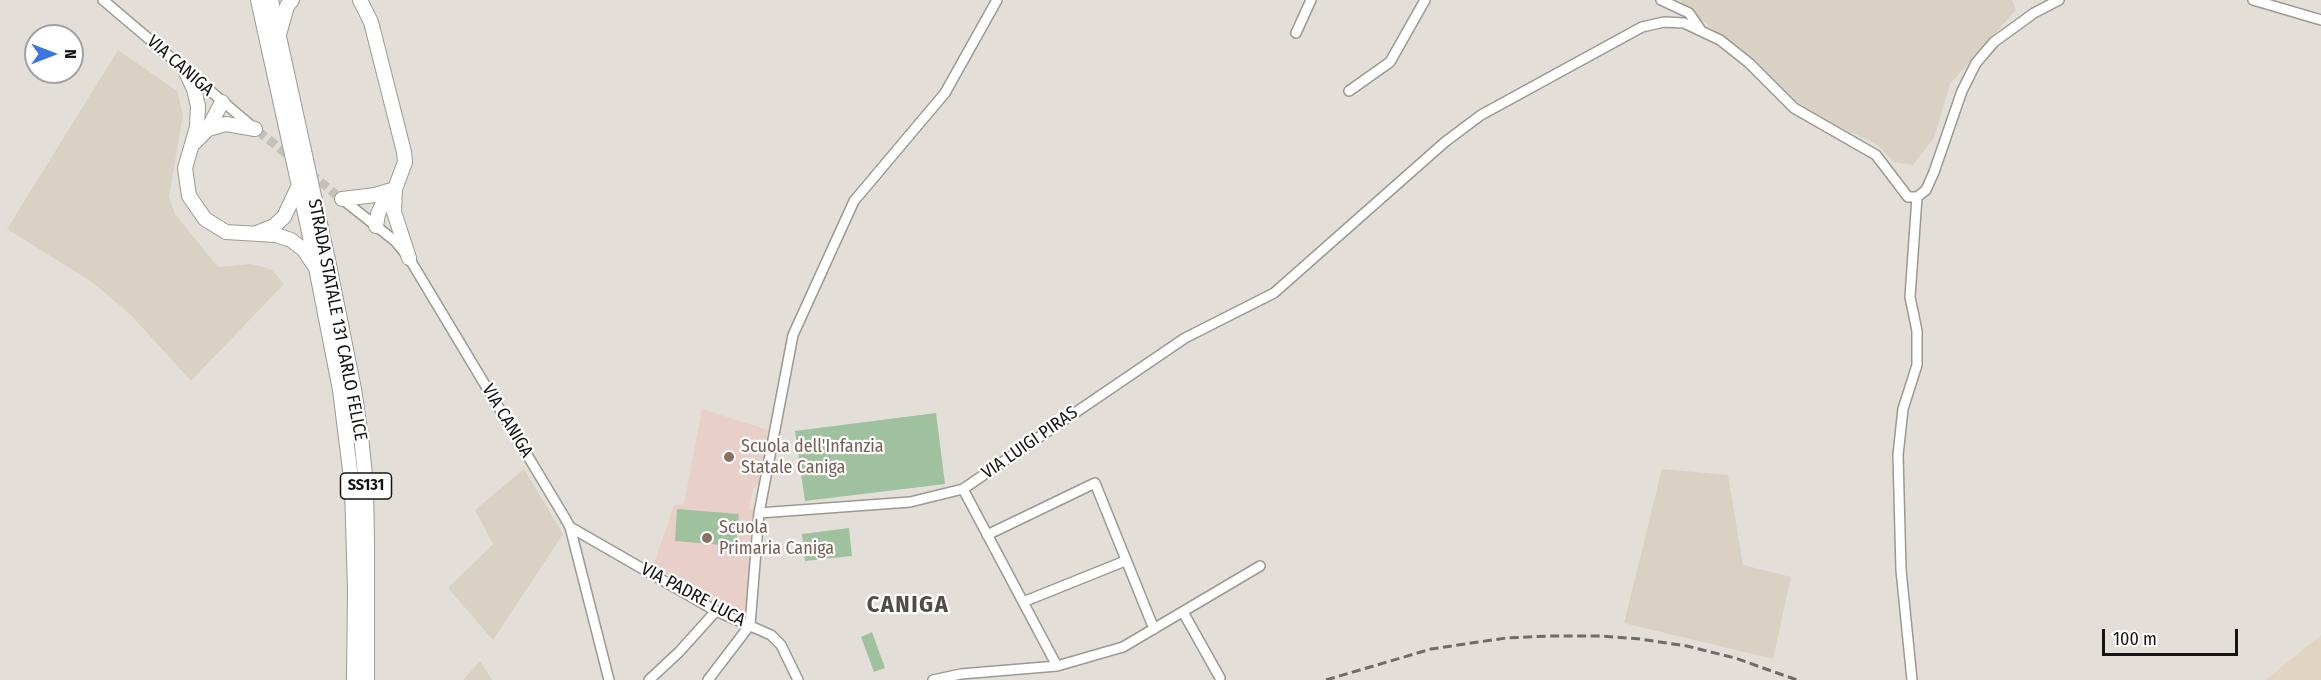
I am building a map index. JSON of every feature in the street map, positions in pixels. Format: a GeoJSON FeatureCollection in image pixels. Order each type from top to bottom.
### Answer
{"type":"FeatureCollection","features":[{"type":"Feature","properties":{"kind":"highway","name":"STRADA STATALE 131 CARLO FELICE"},"geometry":{"type":"LineString","coordinates":[[258,0],[317,270],[337,336]]}},
{"type":"Feature","properties":{"kind":"highway","name":"STRADA STATALE 131 CARLO FELICE"},"geometry":{"type":"LineString","coordinates":[[271,0],[337,336],[340,390],[352,486],[361,638],[367,680]]}},
{"type":"Feature","properties":{"kind":"highway"},"geometry":{"type":"LineString","coordinates":[[278,36],[287,6],[292,0]]}},
{"type":"Feature","properties":{"kind":"highway"},"geometry":{"type":"LineString","coordinates":[[360,0],[371,22],[405,162],[393,194],[378,214],[376,226]]}},
{"type":"Feature","properties":{"kind":"highway"},"geometry":{"type":"LineString","coordinates":[[185,70],[194,89],[203,128]]}},
{"type":"Feature","properties":{"kind":"highway"},"geometry":{"type":"LineString","coordinates":[[222,102],[210,107],[203,128],[191,147],[185,168],[189,196],[205,219],[226,232],[276,235],[291,240],[304,250],[317,270]]}},
{"type":"Feature","properties":{"kind":"highway"},"geometry":{"type":"LineString","coordinates":[[203,128],[226,124],[257,130]]}},
{"type":"Feature","properties":{"kind":"highway"},"geometry":{"type":"LineString","coordinates":[[253,234],[274,226],[284,217],[299,185]]}},
{"type":"Feature","properties":{"kind":"highway"},"geometry":{"type":"LineString","coordinates":[[341,198],[393,194]]}},
{"type":"Feature","properties":{"kind":"highway"},"geometry":{"type":"LineString","coordinates":[[393,194],[396,222],[409,258]]}},
{"type":"Feature","properties":{"kind":"highway","name":"STRADA STATALE 131 CARLO FELICE"},"geometry":{"type":"LineString","coordinates":[[354,680],[361,638]]}},
{"type":"Feature","properties":{"kind":"street","name":"VIA CANIGA"},"geometry":{"type":"LineString","coordinates":[[103,0],[257,130]]}},
{"type":"Feature","properties":{"kind":"street"},"geometry":{"type":"LineString","coordinates":[[708,680],[750,625],[759,513],[793,335],[854,201],[945,93],[997,0]]}},
{"type":"Feature","properties":{"kind":"street"},"geometry":{"type":"LineString","coordinates":[[1296,33],[1311,0]]}},
{"type":"Feature","properties":{"kind":"street"},"geometry":{"type":"LineString","coordinates":[[1349,92],[1390,62],[1425,0]]}},
{"type":"Feature","properties":{"kind":"street"},"geometry":{"type":"LineString","coordinates":[[1661,0],[1689,13],[1700,29],[1720,40],[1749,63],[1794,108],[1876,155],[1908,197],[1917,196],[1926,190],[1962,92],[1976,63],[1994,42],[2034,13],[2059,0]]}},
{"type":"Feature","properties":{"kind":"street"},"geometry":{"type":"LineString","coordinates":[[2253,0],[2321,20]]}},
{"type":"Feature","properties":{"kind":"street","name":"VIA LUIGI PIRAS"},"geometry":{"type":"LineString","coordinates":[[759,513],[910,502],[963,489],[1185,338],[1274,293],[1445,142],[1481,115],[1642,27],[1664,22],[1684,23],[1700,29]]}},
{"type":"Feature","properties":{"kind":"street"},"geometry":{"type":"LineString","coordinates":[[1912,680],[1901,570],[1898,455],[1903,409],[1917,365],[1917,332],[1910,297],[1917,196]]}},
{"type":"Feature","properties":{"kind":"street","name":"VIA CANIGA"},"geometry":{"type":"LineString","coordinates":[[341,198],[376,226],[409,258],[570,527],[609,680]]}},
{"type":"Feature","properties":{"kind":"street"},"geometry":{"type":"LineString","coordinates":[[987,535],[1095,483],[1099,488],[1125,561],[1154,629]]}},
{"type":"Feature","properties":{"kind":"street"},"geometry":{"type":"LineString","coordinates":[[963,489],[1057,666]]}},
{"type":"Feature","properties":{"kind":"street","name":"VIA PADRE LUCA"},"geometry":{"type":"LineString","coordinates":[[570,527],[716,611],[771,635],[780,645],[798,680]]}},
{"type":"Feature","properties":{"kind":"street"},"geometry":{"type":"LineString","coordinates":[[1023,602],[1125,561]]}},
{"type":"Feature","properties":{"kind":"street"},"geometry":{"type":"LineString","coordinates":[[933,680],[1057,666],[1123,648],[1260,566]]}},
{"type":"Feature","properties":{"kind":"street"},"geometry":{"type":"LineString","coordinates":[[649,680],[679,652],[716,611]]}},
{"type":"Feature","properties":{"kind":"street"},"geometry":{"type":"LineString","coordinates":[[1183,612],[1220,678]]}},
{"type":"Feature","properties":{"kind":"shaded area"},"geometry":{"type":"Polygon","coordinates":[[[1679,0],[2012,0],[2016,10],[1950,84],[1934,138],[1913,165],[1894,162],[1876,144],[1829,122],[1794,100],[1679,0]]]}},
{"type":"Feature","properties":{"kind":"shaded area"},"geometry":{"type":"Polygon","coordinates":[[[118,50],[177,91],[183,115],[169,197],[175,214],[218,267],[251,264],[271,269],[284,284],[191,381],[130,314],[92,282],[7,229],[118,50]]]}},
{"type":"Feature","properties":{"kind":"shaded area"},"geometry":{"type":"Polygon","coordinates":[[[702,409],[768,430],[761,483],[753,488],[749,510],[755,511],[746,618],[653,566],[674,505],[684,505],[702,409]]]}},
{"type":"Feature","properties":{"kind":"shaded area"},"geometry":{"type":"Polygon","coordinates":[[[524,469],[563,534],[493,640],[448,588],[493,544],[475,510],[524,469]]]}},
{"type":"Feature","properties":{"kind":"shaded area"},"geometry":{"type":"Polygon","coordinates":[[[1662,469],[1728,475],[1743,565],[1791,577],[1773,659],[1624,623],[1662,469]]]}},
{"type":"Feature","properties":{"kind":"shaded area"},"geometry":{"type":"Polygon","coordinates":[[[2321,635],[2321,680],[2266,680],[2268,678],[2321,635]]]}},
{"type":"Feature","properties":{"kind":"shaded area"},"geometry":{"type":"Polygon","coordinates":[[[480,661],[492,680],[463,680],[480,661]]]}},
{"type":"Feature","properties":{"kind":"green space"},"geometry":{"type":"Polygon","coordinates":[[[936,413],[945,484],[805,501],[795,431],[936,413]]]}},
{"type":"Feature","properties":{"kind":"green space"},"geometry":{"type":"Polygon","coordinates":[[[677,509],[739,514],[736,546],[675,541],[677,509]]]}},
{"type":"Feature","properties":{"kind":"green space"},"geometry":{"type":"Polygon","coordinates":[[[849,528],[852,556],[805,561],[802,534],[849,528]]]}},
{"type":"Feature","properties":{"kind":"green space"},"geometry":{"type":"Polygon","coordinates":[[[872,632],[885,668],[874,672],[861,637],[872,632]]]}},
{"type":"Feature","properties":{"kind":"tunnel"},"geometry":{"type":"LineString","coordinates":[[258,131],[294,160]]}},
{"type":"Feature","properties":{"kind":"tunnel"},"geometry":{"type":"LineString","coordinates":[[310,173],[340,198]]}},
{"type":"Feature","properties":{"kind":"railway"},"geometry":{"type":"LineString","coordinates":[[1326,680],[1431,649],[1506,638],[1550,636],[1601,636],[1687,646],[1735,658],[1797,680]]}},
{"type":"Feature","properties":{"kind":"place","name":"Scuola dell'Infanzia Statale Caniga"},"geometry":{"type":"Point","coordinates":[729,457]}},
{"type":"Feature","properties":{"kind":"place","name":"Scuola Primaria Caniga"},"geometry":{"type":"Point","coordinates":[707,538]}},
{"type":"Feature","properties":{"kind":"district","name":"CANIGA"},"geometry":{"type":"Point","coordinates":[908,605]}}]}
